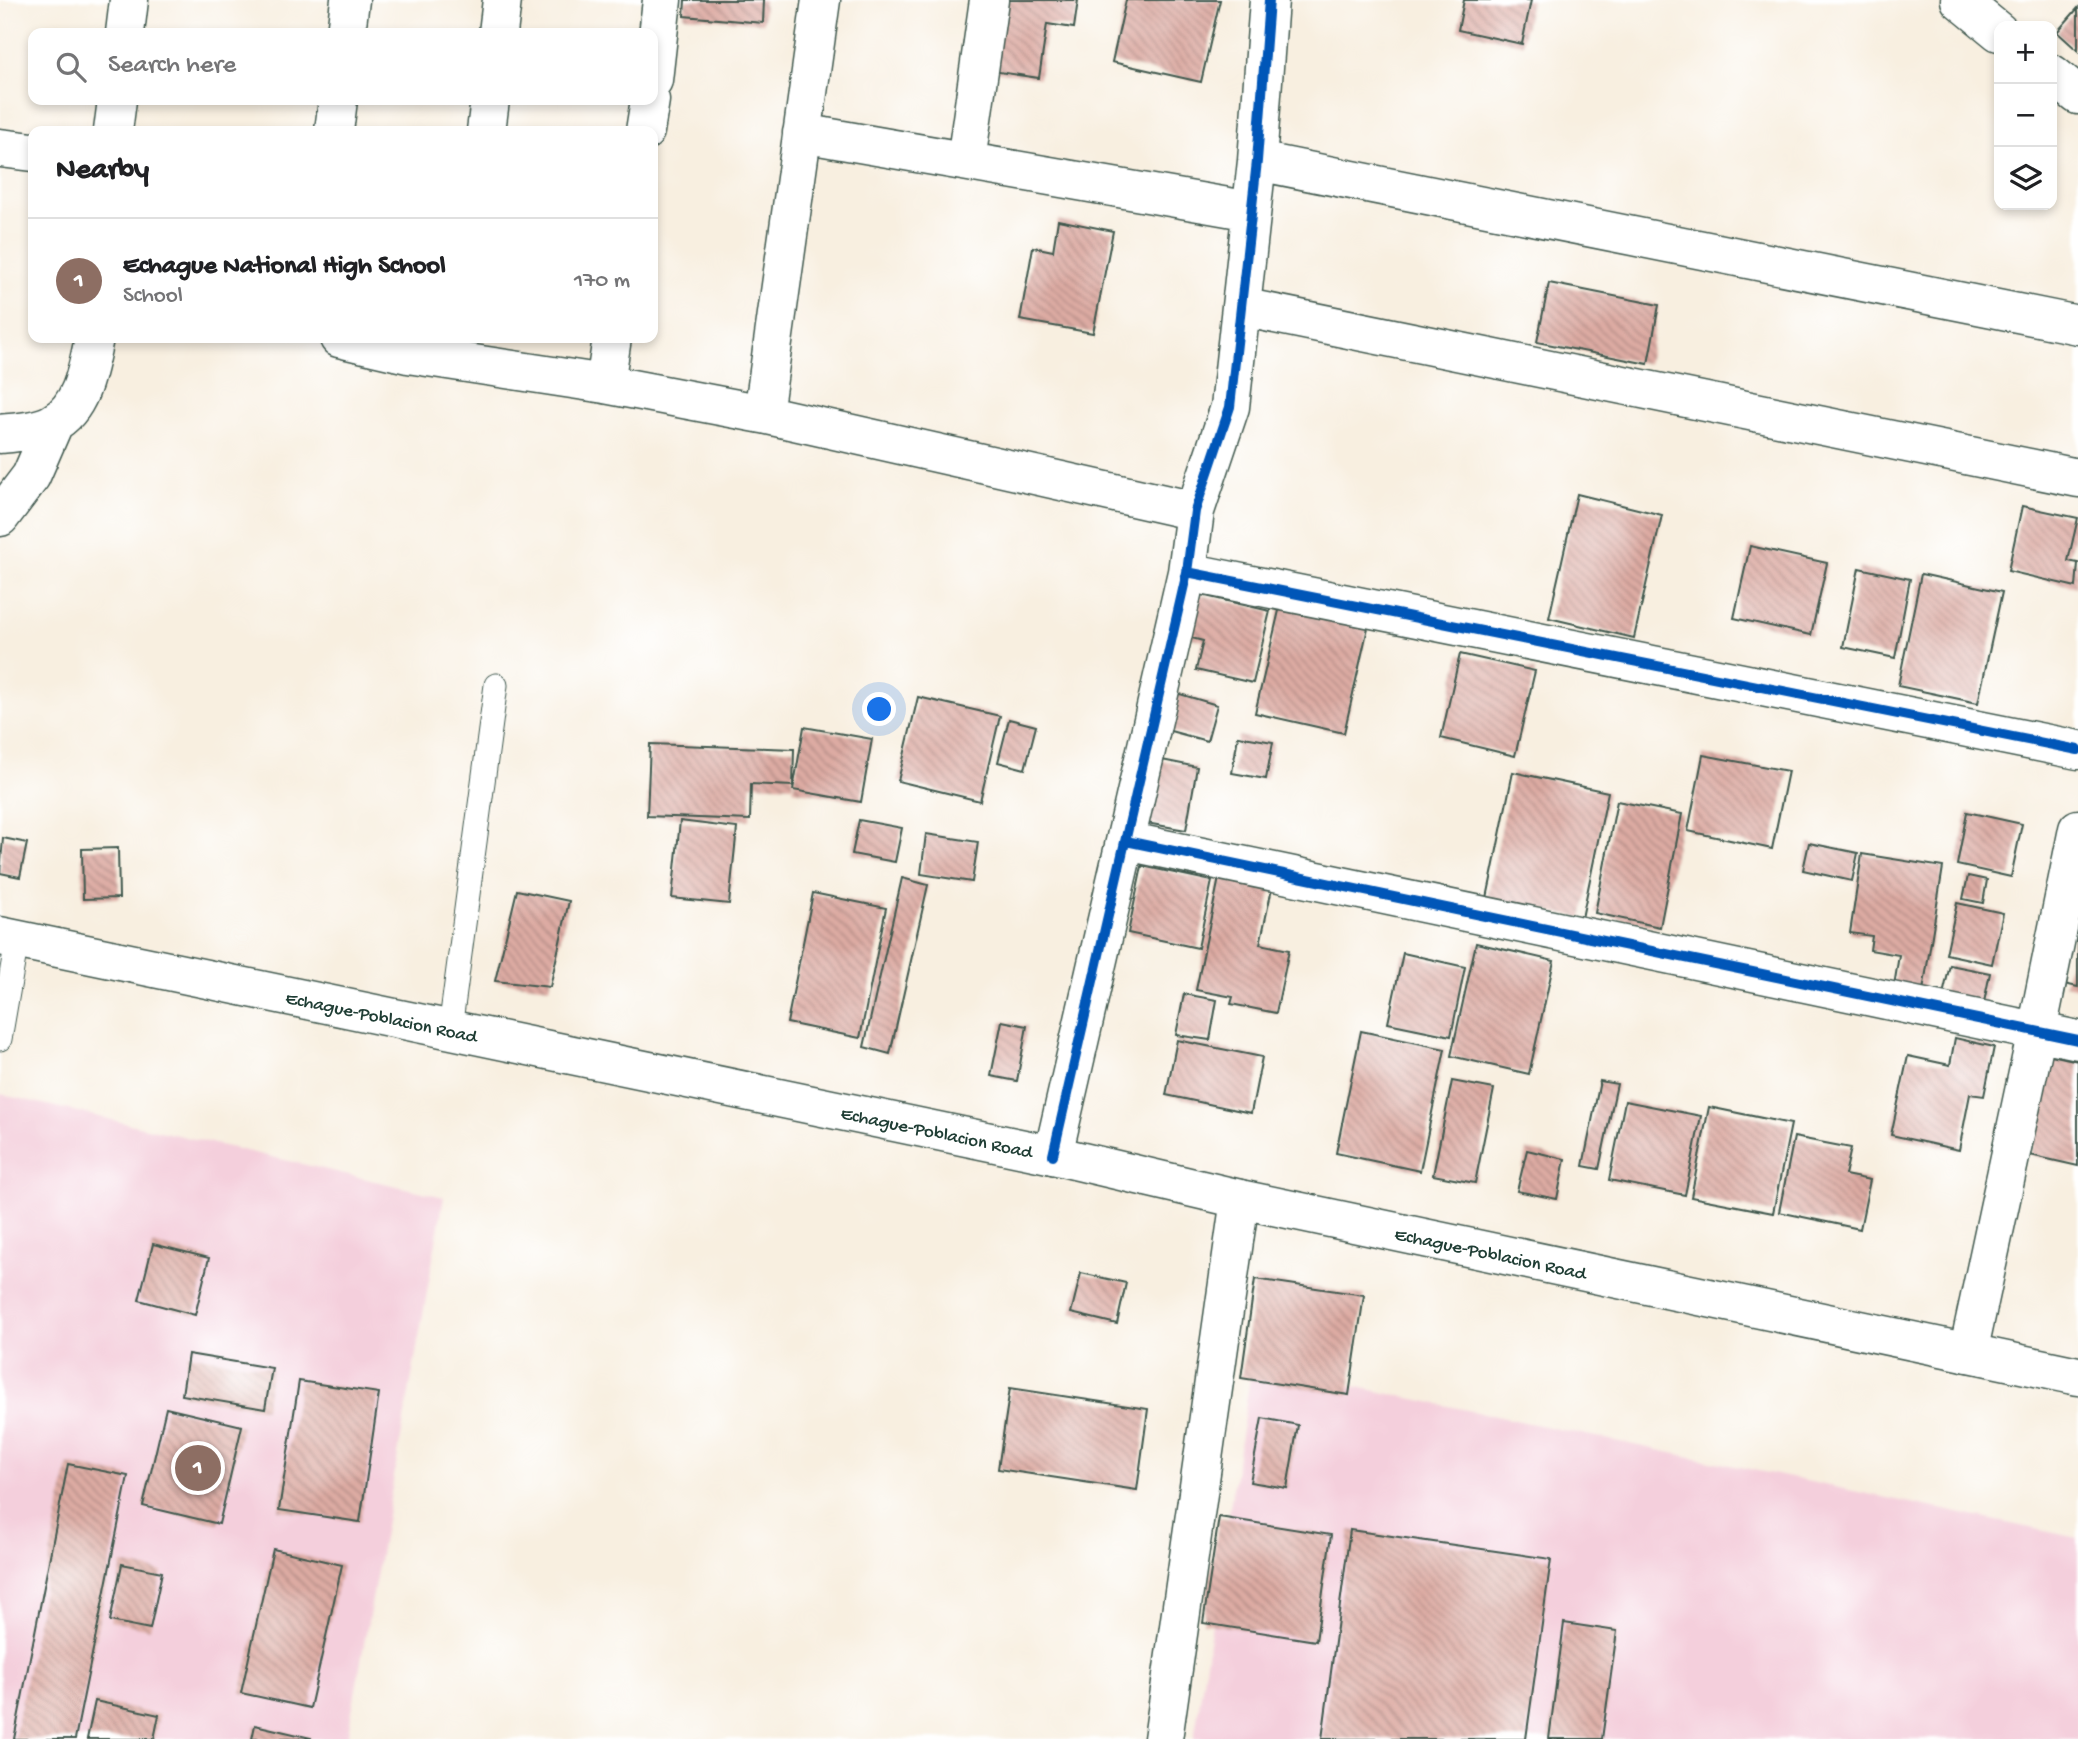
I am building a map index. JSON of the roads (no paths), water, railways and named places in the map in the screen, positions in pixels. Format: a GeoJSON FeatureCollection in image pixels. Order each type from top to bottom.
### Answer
{"type":"FeatureCollection","features":[{"type":"Feature","properties":{"kind":"street"},"geometry":{"type":"LineString","coordinates":[[126,28],[129,0]]}},
{"type":"Feature","properties":{"kind":"street"},"geometry":{"type":"LineString","coordinates":[[347,28],[350,0]]}},
{"type":"Feature","properties":{"kind":"street"},"geometry":{"type":"LineString","coordinates":[[499,28],[502,0]]}},
{"type":"Feature","properties":{"kind":"street"},"geometry":{"type":"LineString","coordinates":[[658,36],[662,0]]}},
{"type":"Feature","properties":{"kind":"street"},"geometry":{"type":"LineString","coordinates":[[763,414],[821,0]]}},
{"type":"Feature","properties":{"kind":"street"},"geometry":{"type":"LineString","coordinates":[[966,161],[989,0]]}},
{"type":"Feature","properties":{"kind":"street"},"geometry":{"type":"LineString","coordinates":[[1053,1155],[1186,572],[1195,511],[1230,407],[1257,160],[1269,0]]}},
{"type":"Feature","properties":{"kind":"street"},"geometry":{"type":"LineString","coordinates":[[1960,0],[1994,28]]}},
{"type":"Feature","properties":{"kind":"street"},"geometry":{"type":"LineString","coordinates":[[2057,78],[2078,95]]}},
{"type":"Feature","properties":{"kind":"street"},"geometry":{"type":"LineString","coordinates":[[114,126],[116,105]]}},
{"type":"Feature","properties":{"kind":"street"},"geometry":{"type":"LineString","coordinates":[[335,126],[337,105]]}},
{"type":"Feature","properties":{"kind":"street"},"geometry":{"type":"LineString","coordinates":[[487,126],[489,105]]}},
{"type":"Feature","properties":{"kind":"street"},"geometry":{"type":"LineString","coordinates":[[646,126],[649,105]]}},
{"type":"Feature","properties":{"kind":"street"},"geometry":{"type":"LineString","coordinates":[[802,133],[1251,211]]}},
{"type":"Feature","properties":{"kind":"street"},"geometry":{"type":"LineString","coordinates":[[0,148],[28,151]]}},
{"type":"Feature","properties":{"kind":"street"},"geometry":{"type":"LineString","coordinates":[[1257,160],[2078,325]]}},
{"type":"Feature","properties":{"kind":"street"},"geometry":{"type":"LineString","coordinates":[[1241,307],[2078,478]]}},
{"type":"Feature","properties":{"kind":"street"},"geometry":{"type":"LineString","coordinates":[[0,517],[31,476],[54,423],[78,399],[93,343]]}},
{"type":"Feature","properties":{"kind":"street"},"geometry":{"type":"LineString","coordinates":[[361,343],[396,351],[460,350],[605,384],[763,414],[1195,511]]}},
{"type":"Feature","properties":{"kind":"street"},"geometry":{"type":"LineString","coordinates":[[605,384],[611,343]]}},
{"type":"Feature","properties":{"kind":"street"},"geometry":{"type":"LineString","coordinates":[[0,434],[32,430],[54,423]]}},
{"type":"Feature","properties":{"kind":"street"},"geometry":{"type":"LineString","coordinates":[[1186,572],[2078,750]]}},
{"type":"Feature","properties":{"kind":"street"},"geometry":{"type":"LineString","coordinates":[[1968,1353],[2078,829]]}},
{"type":"Feature","properties":{"kind":"street"},"geometry":{"type":"LineString","coordinates":[[1126,841],[2078,1040]]}},
{"type":"Feature","properties":{"kind":"street","name":"Echague-Poblacion Road"},"geometry":{"type":"LineString","coordinates":[[9,938],[1053,1155],[1240,1199],[2078,1376]]}},
{"type":"Feature","properties":{"kind":"street"},"geometry":{"type":"LineString","coordinates":[[1163,1739],[1240,1199]]}},
{"type":"Feature","properties":{"kind":"lane"},"geometry":{"type":"LineString","coordinates":[[450,1030],[496,685]]}},
{"type":"Feature","properties":{"kind":"lane"},"geometry":{"type":"LineString","coordinates":[[0,1039],[9,938]]}},
{"type":"Feature","properties":{"kind":"place","name":"Echague National High School"},"geometry":{"type":"Point","coordinates":[198,1468]}}]}
